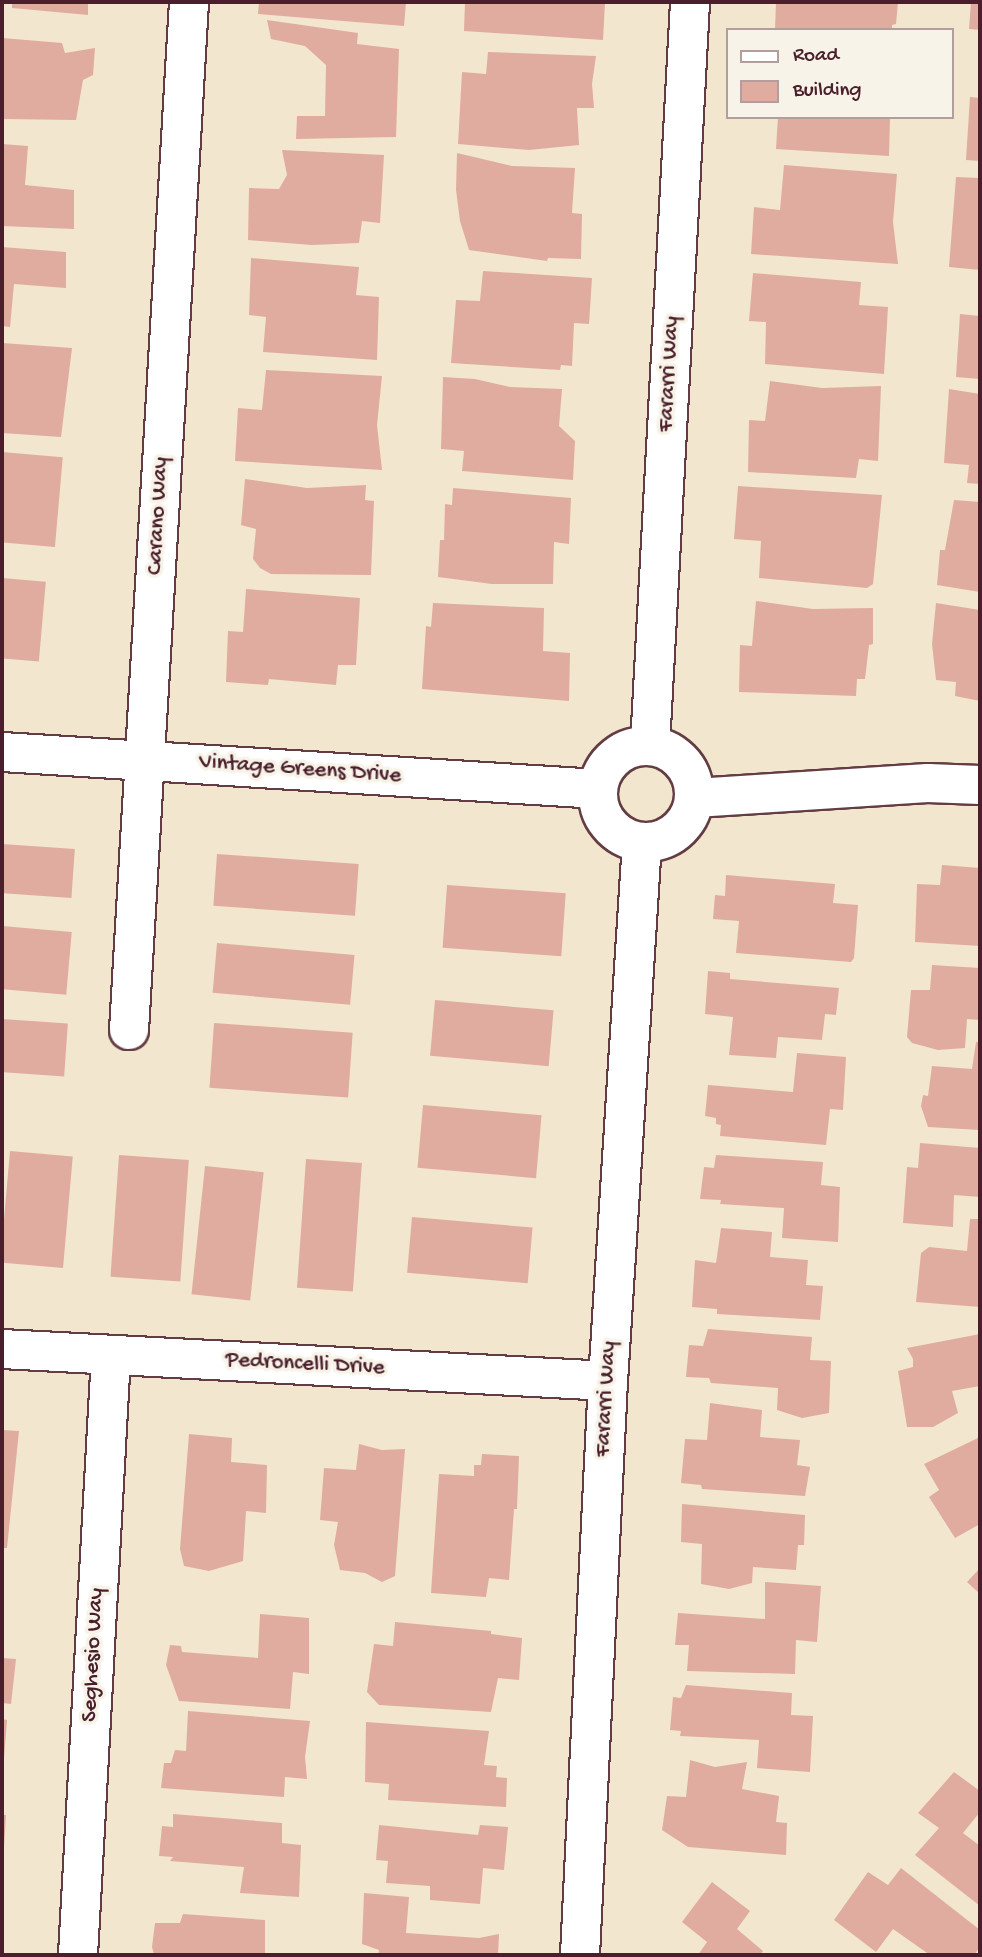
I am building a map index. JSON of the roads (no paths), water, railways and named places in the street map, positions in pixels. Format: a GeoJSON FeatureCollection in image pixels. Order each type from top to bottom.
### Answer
{"type":"FeatureCollection","features":[{"type":"Feature","properties":{"kind":"street","name":"Carano Way"},"geometry":{"type":"LineString","coordinates":[[129,1030],[189,2]]}},
{"type":"Feature","properties":{"kind":"street","name":"Fararri Way"},"geometry":{"type":"LineString","coordinates":[[650,746],[690,2]]}},
{"type":"Feature","properties":{"kind":"street"},"geometry":{"type":"LineString","coordinates":[[650,746],[665,749],[682,763],[694,783],[695,798],[691,813],[671,835],[657,841],[642,842],[627,839],[604,818],[598,804],[598,789],[601,775],[610,762],[621,753],[650,746]]}},
{"type":"Feature","properties":{"kind":"street","name":"Vintage Greens Drive"},"geometry":{"type":"LineString","coordinates":[[2,752],[598,789]]}},
{"type":"Feature","properties":{"kind":"street"},"geometry":{"type":"LineString","coordinates":[[695,798],[928,783],[980,785]]}},
{"type":"Feature","properties":{"kind":"street","name":"Fararri Way"},"geometry":{"type":"LineString","coordinates":[[580,1955],[608,1381],[642,842]]}},
{"type":"Feature","properties":{"kind":"street","name":"Pedroncelli Drive"},"geometry":{"type":"LineString","coordinates":[[2,1349],[608,1381]]}},
{"type":"Feature","properties":{"kind":"street","name":"Seghesio Way"},"geometry":{"type":"LineString","coordinates":[[78,1955],[111,1355]]}}]}
